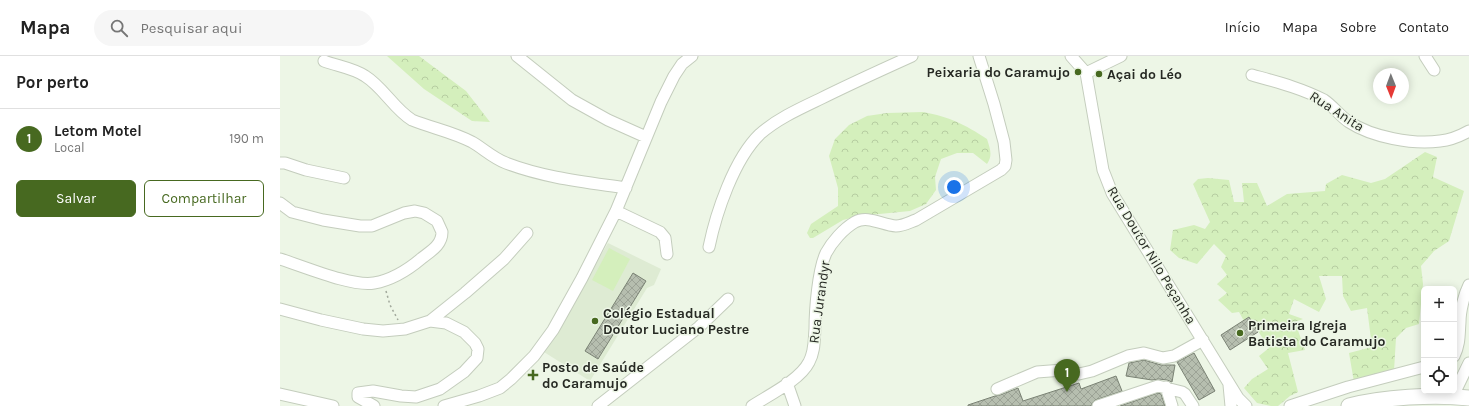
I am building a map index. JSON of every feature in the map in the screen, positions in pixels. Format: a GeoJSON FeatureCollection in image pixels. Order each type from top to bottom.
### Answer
{"type":"FeatureCollection","features":[{"type":"Feature","properties":{"kind":"highway"},"geometry":{"type":"LineString","coordinates":[[1349,406],[1370,401],[1453,396],[1469,398]]}},
{"type":"Feature","properties":{"kind":"street"},"geometry":{"type":"LineString","coordinates":[[517,56],[572,100],[608,120],[646,137]]}},
{"type":"Feature","properties":{"kind":"street"},"geometry":{"type":"LineString","coordinates":[[444,406],[500,388],[534,356],[553,330],[616,211],[646,137],[674,76],[682,64],[692,56]]}},
{"type":"Feature","properties":{"kind":"street"},"geometry":{"type":"LineString","coordinates":[[708,247],[720,206],[735,171],[746,150],[759,135],[773,124],[796,111],[912,56]]}},
{"type":"Feature","properties":{"kind":"street","name":"Rua Jurandyr"},"geometry":{"type":"LineString","coordinates":[[752,406],[800,373],[809,362],[814,346],[816,303],[823,263],[826,253],[841,232],[854,222],[862,219],[896,226],[916,220],[1001,170],[1005,166],[1006,160],[1004,142],[979,56]]}},
{"type":"Feature","properties":{"kind":"street"},"geometry":{"type":"LineString","coordinates":[[1071,56],[1086,72],[1121,56]]}},
{"type":"Feature","properties":{"kind":"street"},"geometry":{"type":"LineString","coordinates":[[1425,56],[1434,70]]}},
{"type":"Feature","properties":{"kind":"street"},"geometry":{"type":"LineString","coordinates":[[324,61],[364,75],[381,89],[406,117],[454,134],[473,143],[490,156],[506,163],[567,179],[626,188]]}},
{"type":"Feature","properties":{"kind":"street","name":"Rua Doutor Nilo Peçanha"},"geometry":{"type":"LineString","coordinates":[[1086,72],[1103,170],[1112,193],[1204,340],[1238,398],[1246,406]]}},
{"type":"Feature","properties":{"kind":"street","name":"Rua Anita"},"geometry":{"type":"LineString","coordinates":[[1252,75],[1303,90],[1326,101],[1348,122],[1377,135],[1421,142],[1441,141],[1462,135],[1469,131]]}},
{"type":"Feature","properties":{"kind":"street"},"geometry":{"type":"LineString","coordinates":[[280,163],[344,178]]}},
{"type":"Feature","properties":{"kind":"street"},"geometry":{"type":"LineString","coordinates":[[280,203],[292,212],[323,220],[360,226],[372,226],[404,213],[415,211],[424,213],[437,221],[442,232],[438,244],[412,266],[384,281],[372,284],[355,282],[318,272],[280,259]]}},
{"type":"Feature","properties":{"kind":"street"},"geometry":{"type":"LineString","coordinates":[[616,211],[660,232],[665,238],[667,254]]}},
{"type":"Feature","properties":{"kind":"street"},"geometry":{"type":"LineString","coordinates":[[280,310],[363,329],[383,332],[405,329],[430,321],[504,259],[527,234]]}},
{"type":"Feature","properties":{"kind":"street"},"geometry":{"type":"LineString","coordinates":[[1457,351],[1460,320],[1466,304],[1469,285]]}},
{"type":"Feature","properties":{"kind":"street"},"geometry":{"type":"LineString","coordinates":[[598,406],[699,327],[728,299]]}},
{"type":"Feature","properties":{"kind":"street"},"geometry":{"type":"LineString","coordinates":[[374,406],[361,400],[358,397],[358,393],[373,392],[416,397],[440,390],[464,372],[477,358],[478,349],[475,343],[464,332],[446,323],[430,321]]}},
{"type":"Feature","properties":{"kind":"street"},"geometry":{"type":"LineString","coordinates":[[996,389],[1037,372],[1063,370],[1079,374],[1092,371],[1128,356],[1144,353],[1163,358],[1174,356],[1204,340]]}},
{"type":"Feature","properties":{"kind":"street"},"geometry":{"type":"LineString","coordinates":[[1453,396],[1469,363]]}},
{"type":"Feature","properties":{"kind":"street"},"geometry":{"type":"LineString","coordinates":[[1290,406],[1348,387],[1421,368]]}},
{"type":"Feature","properties":{"kind":"street","name":"Rua Doutor Nilo Peçanha"},"geometry":{"type":"LineString","coordinates":[[1229,381],[1230,406]]}},
{"type":"Feature","properties":{"kind":"street"},"geometry":{"type":"LineString","coordinates":[[787,383],[795,406]]}},
{"type":"Feature","properties":{"kind":"street"},"geometry":{"type":"LineString","coordinates":[[1098,406],[1158,386],[1182,392],[1191,404]]}},
{"type":"Feature","properties":{"kind":"street"},"geometry":{"type":"LineString","coordinates":[[1166,387],[1173,406],[1191,404]]}},
{"type":"Feature","properties":{"kind":"street"},"geometry":{"type":"LineString","coordinates":[[280,394],[333,406]]}},
{"type":"Feature","properties":{"kind":"path"},"geometry":{"type":"LineString","coordinates":[[384,281],[394,316],[405,329]]}},
{"type":"Feature","properties":{"kind":"shaded area","name":"Colégio Estadual Doutor Luciano Pestre"},"geometry":{"type":"Polygon","coordinates":[[[608,243],[661,269],[654,285],[647,288],[590,381],[544,352],[608,243]]]}},
{"type":"Feature","properties":{"kind":"green space"},"geometry":{"type":"Polygon","coordinates":[[[387,56],[419,56],[466,91],[490,122],[472,121],[424,89],[387,56]]]}},
{"type":"Feature","properties":{"kind":"green space"},"geometry":{"type":"Polygon","coordinates":[[[923,112],[941,116],[956,122],[987,139],[990,155],[987,164],[973,153],[957,153],[941,159],[935,177],[936,190],[926,204],[910,211],[859,216],[843,220],[813,238],[810,238],[807,233],[811,224],[838,206],[838,188],[829,156],[835,139],[849,125],[867,116],[887,113],[923,112]]]}},
{"type":"Feature","properties":{"kind":"green space"},"geometry":{"type":"Polygon","coordinates":[[[1425,152],[1437,157],[1433,177],[1464,191],[1449,241],[1434,251],[1421,266],[1423,284],[1423,286],[1421,286],[1419,324],[1406,328],[1396,338],[1394,371],[1354,382],[1349,353],[1372,347],[1367,308],[1351,311],[1343,296],[1342,276],[1319,276],[1326,299],[1319,312],[1294,299],[1289,314],[1303,319],[1295,322],[1305,350],[1288,353],[1298,392],[1290,396],[1278,406],[1257,403],[1244,388],[1252,379],[1268,369],[1259,356],[1269,348],[1249,317],[1244,321],[1239,312],[1232,313],[1218,300],[1227,293],[1217,284],[1227,275],[1221,267],[1226,256],[1214,244],[1197,264],[1179,258],[1170,250],[1173,230],[1194,225],[1205,229],[1210,222],[1193,184],[1198,179],[1208,178],[1229,180],[1234,202],[1244,202],[1242,183],[1257,183],[1267,206],[1287,194],[1325,191],[1326,184],[1342,175],[1371,183],[1385,179],[1425,152]]]}},
{"type":"Feature","properties":{"kind":"green space"},"geometry":{"type":"Polygon","coordinates":[[[609,248],[630,259],[613,291],[592,280],[609,248]]]}},
{"type":"Feature","properties":{"kind":"building"},"geometry":{"type":"Polygon","coordinates":[[[633,273],[646,281],[598,359],[585,351],[633,273]]]}},
{"type":"Feature","properties":{"kind":"building","name":"Primeira Igreja Batista do Caramujo"},"geometry":{"type":"Polygon","coordinates":[[[1249,317],[1258,332],[1230,350],[1221,335],[1249,317]]]}},
{"type":"Feature","properties":{"kind":"building"},"geometry":{"type":"Polygon","coordinates":[[[1194,353],[1215,391],[1199,400],[1177,362],[1194,353]]]}},
{"type":"Feature","properties":{"kind":"building"},"geometry":{"type":"Polygon","coordinates":[[[1144,360],[1161,365],[1175,365],[1172,382],[1167,380],[1152,380],[1126,376],[1129,363],[1144,360]]]}},
{"type":"Feature","properties":{"kind":"building"},"geometry":{"type":"Polygon","coordinates":[[[1116,376],[1122,391],[1095,400],[1091,406],[968,406],[1018,388],[1023,401],[1079,383],[1081,389],[1116,376]]]}},
{"type":"Feature","properties":{"kind":"building"},"geometry":{"type":"Polygon","coordinates":[[[1158,393],[1161,394],[1165,406],[1120,406],[1158,393]]]}},
{"type":"Feature","properties":{"kind":"place","name":"Peixaria do Caramujo"},"geometry":{"type":"Point","coordinates":[1078,72]}},
{"type":"Feature","properties":{"kind":"place","name":"Açai do Léo"},"geometry":{"type":"Point","coordinates":[1099,74]}},
{"type":"Feature","properties":{"kind":"place","name":"Colégio Estadual Doutor Luciano Pestre"},"geometry":{"type":"Point","coordinates":[595,321]}},
{"type":"Feature","properties":{"kind":"place","name":"Primeira Igreja Batista do Caramujo"},"geometry":{"type":"Point","coordinates":[1240,333]}},
{"type":"Feature","properties":{"kind":"place","name":"Posto de Saúde do Caramujo"},"geometry":{"type":"Point","coordinates":[533,375]}},
{"type":"Feature","properties":{"kind":"place","name":"Letom Motel"},"geometry":{"type":"Point","coordinates":[1067,392]}}]}
